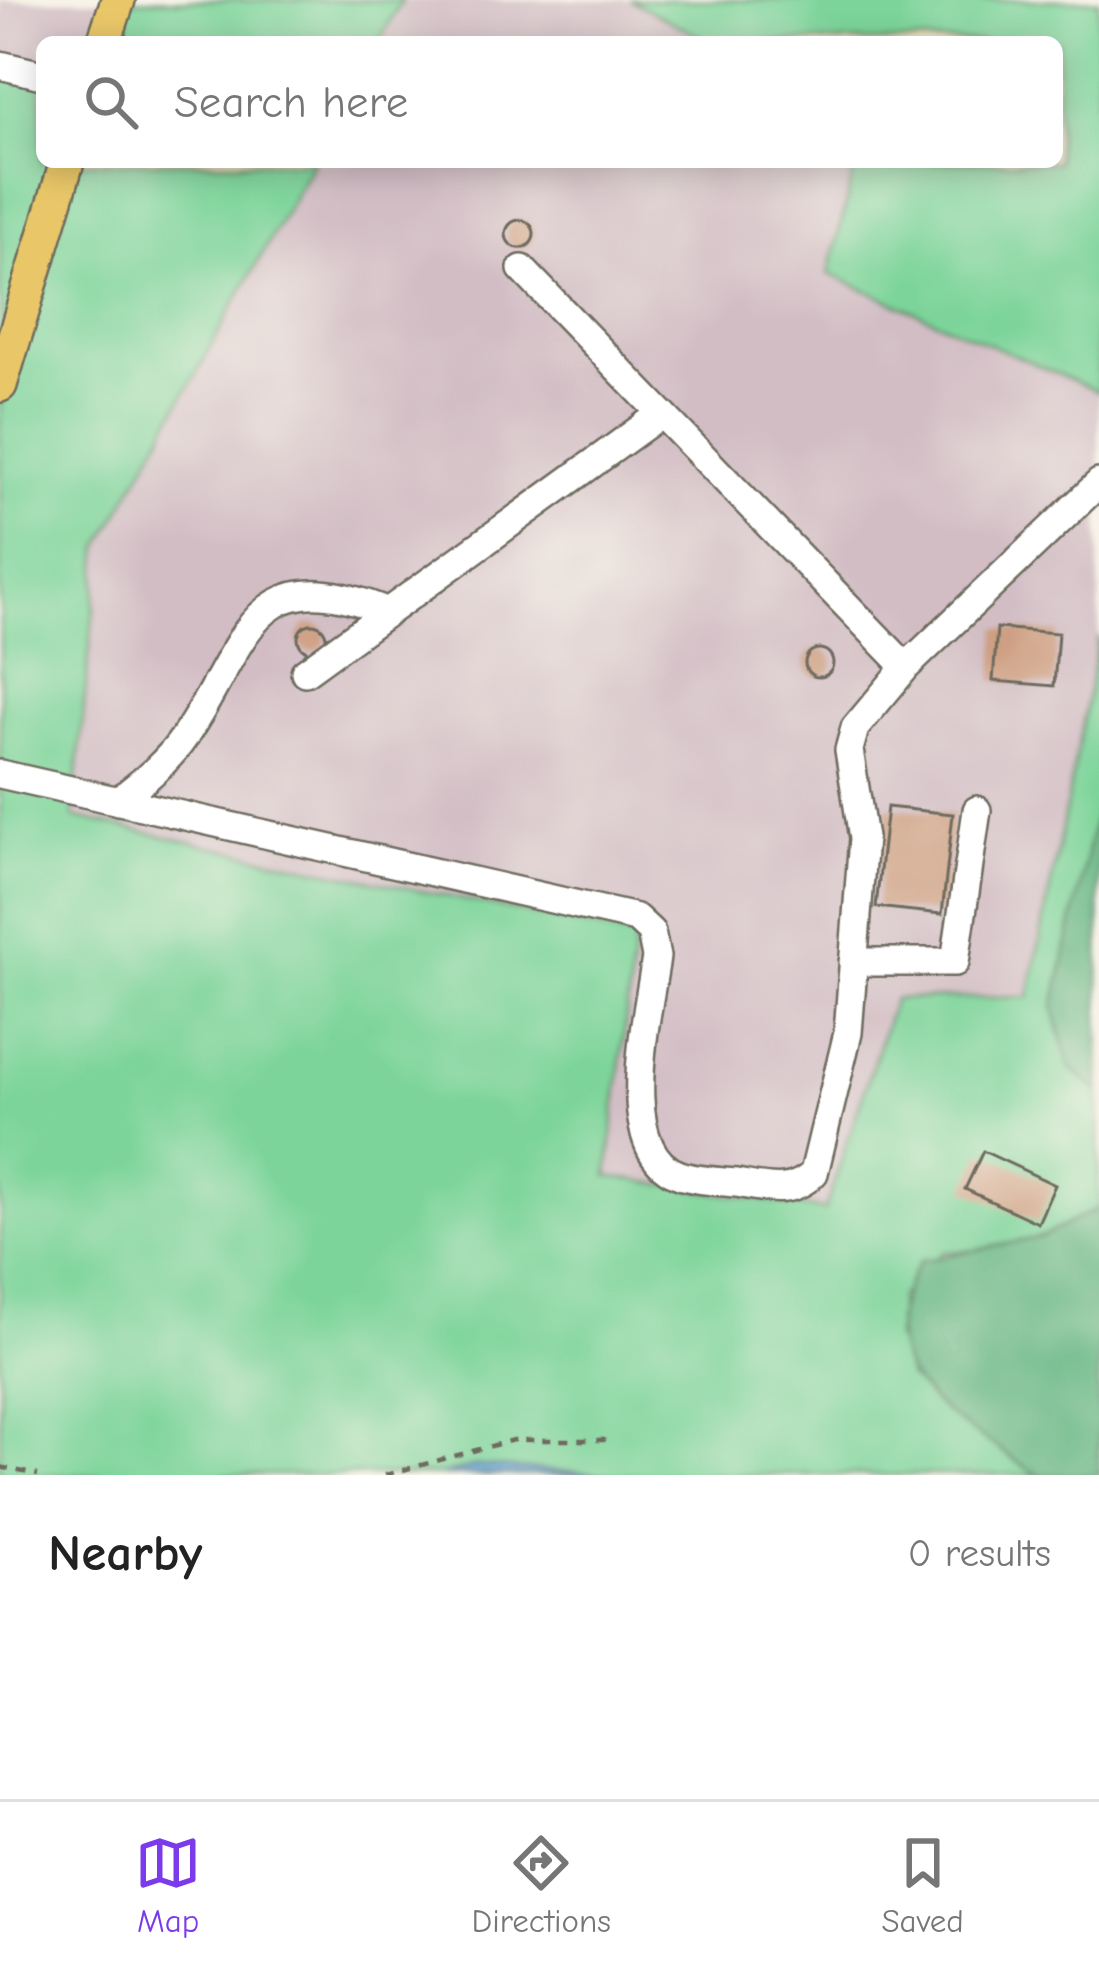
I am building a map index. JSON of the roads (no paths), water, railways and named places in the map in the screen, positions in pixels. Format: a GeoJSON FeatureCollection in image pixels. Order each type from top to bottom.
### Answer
{"type":"FeatureCollection","features":[{"type":"Feature","properties":{"kind":"main road"},"geometry":{"type":"LineString","coordinates":[[106,36],[118,0]]}},
{"type":"Feature","properties":{"kind":"main road"},"geometry":{"type":"LineString","coordinates":[[0,385],[65,168]]}},
{"type":"Feature","properties":{"kind":"street"},"geometry":{"type":"LineString","coordinates":[[0,65],[36,74]]}},
{"type":"Feature","properties":{"kind":"street"},"geometry":{"type":"LineString","coordinates":[[522,269],[906,667]]}},
{"type":"Feature","properties":{"kind":"street"},"geometry":{"type":"LineString","coordinates":[[304,672],[662,414]]}},
{"type":"Feature","properties":{"kind":"street"},"geometry":{"type":"LineString","coordinates":[[0,774],[636,918],[651,932],[656,957],[639,1122],[653,1155],[677,1174],[782,1190],[800,1186],[814,1173],[848,1033],[863,838],[849,750],[855,728],[906,667],[1099,483]]}},
{"type":"Feature","properties":{"kind":"street"},"geometry":{"type":"LineString","coordinates":[[118,801],[158,769],[185,736],[246,626],[270,606],[308,592],[344,594],[388,612]]}},
{"type":"Feature","properties":{"kind":"street"},"geometry":{"type":"LineString","coordinates":[[854,962],[955,962],[977,810]]}},
{"type":"Feature","properties":{"kind":"water"},"geometry":{"type":"Polygon","coordinates":[[[476,1466],[617,1475],[442,1475],[476,1466]]]}}]}
